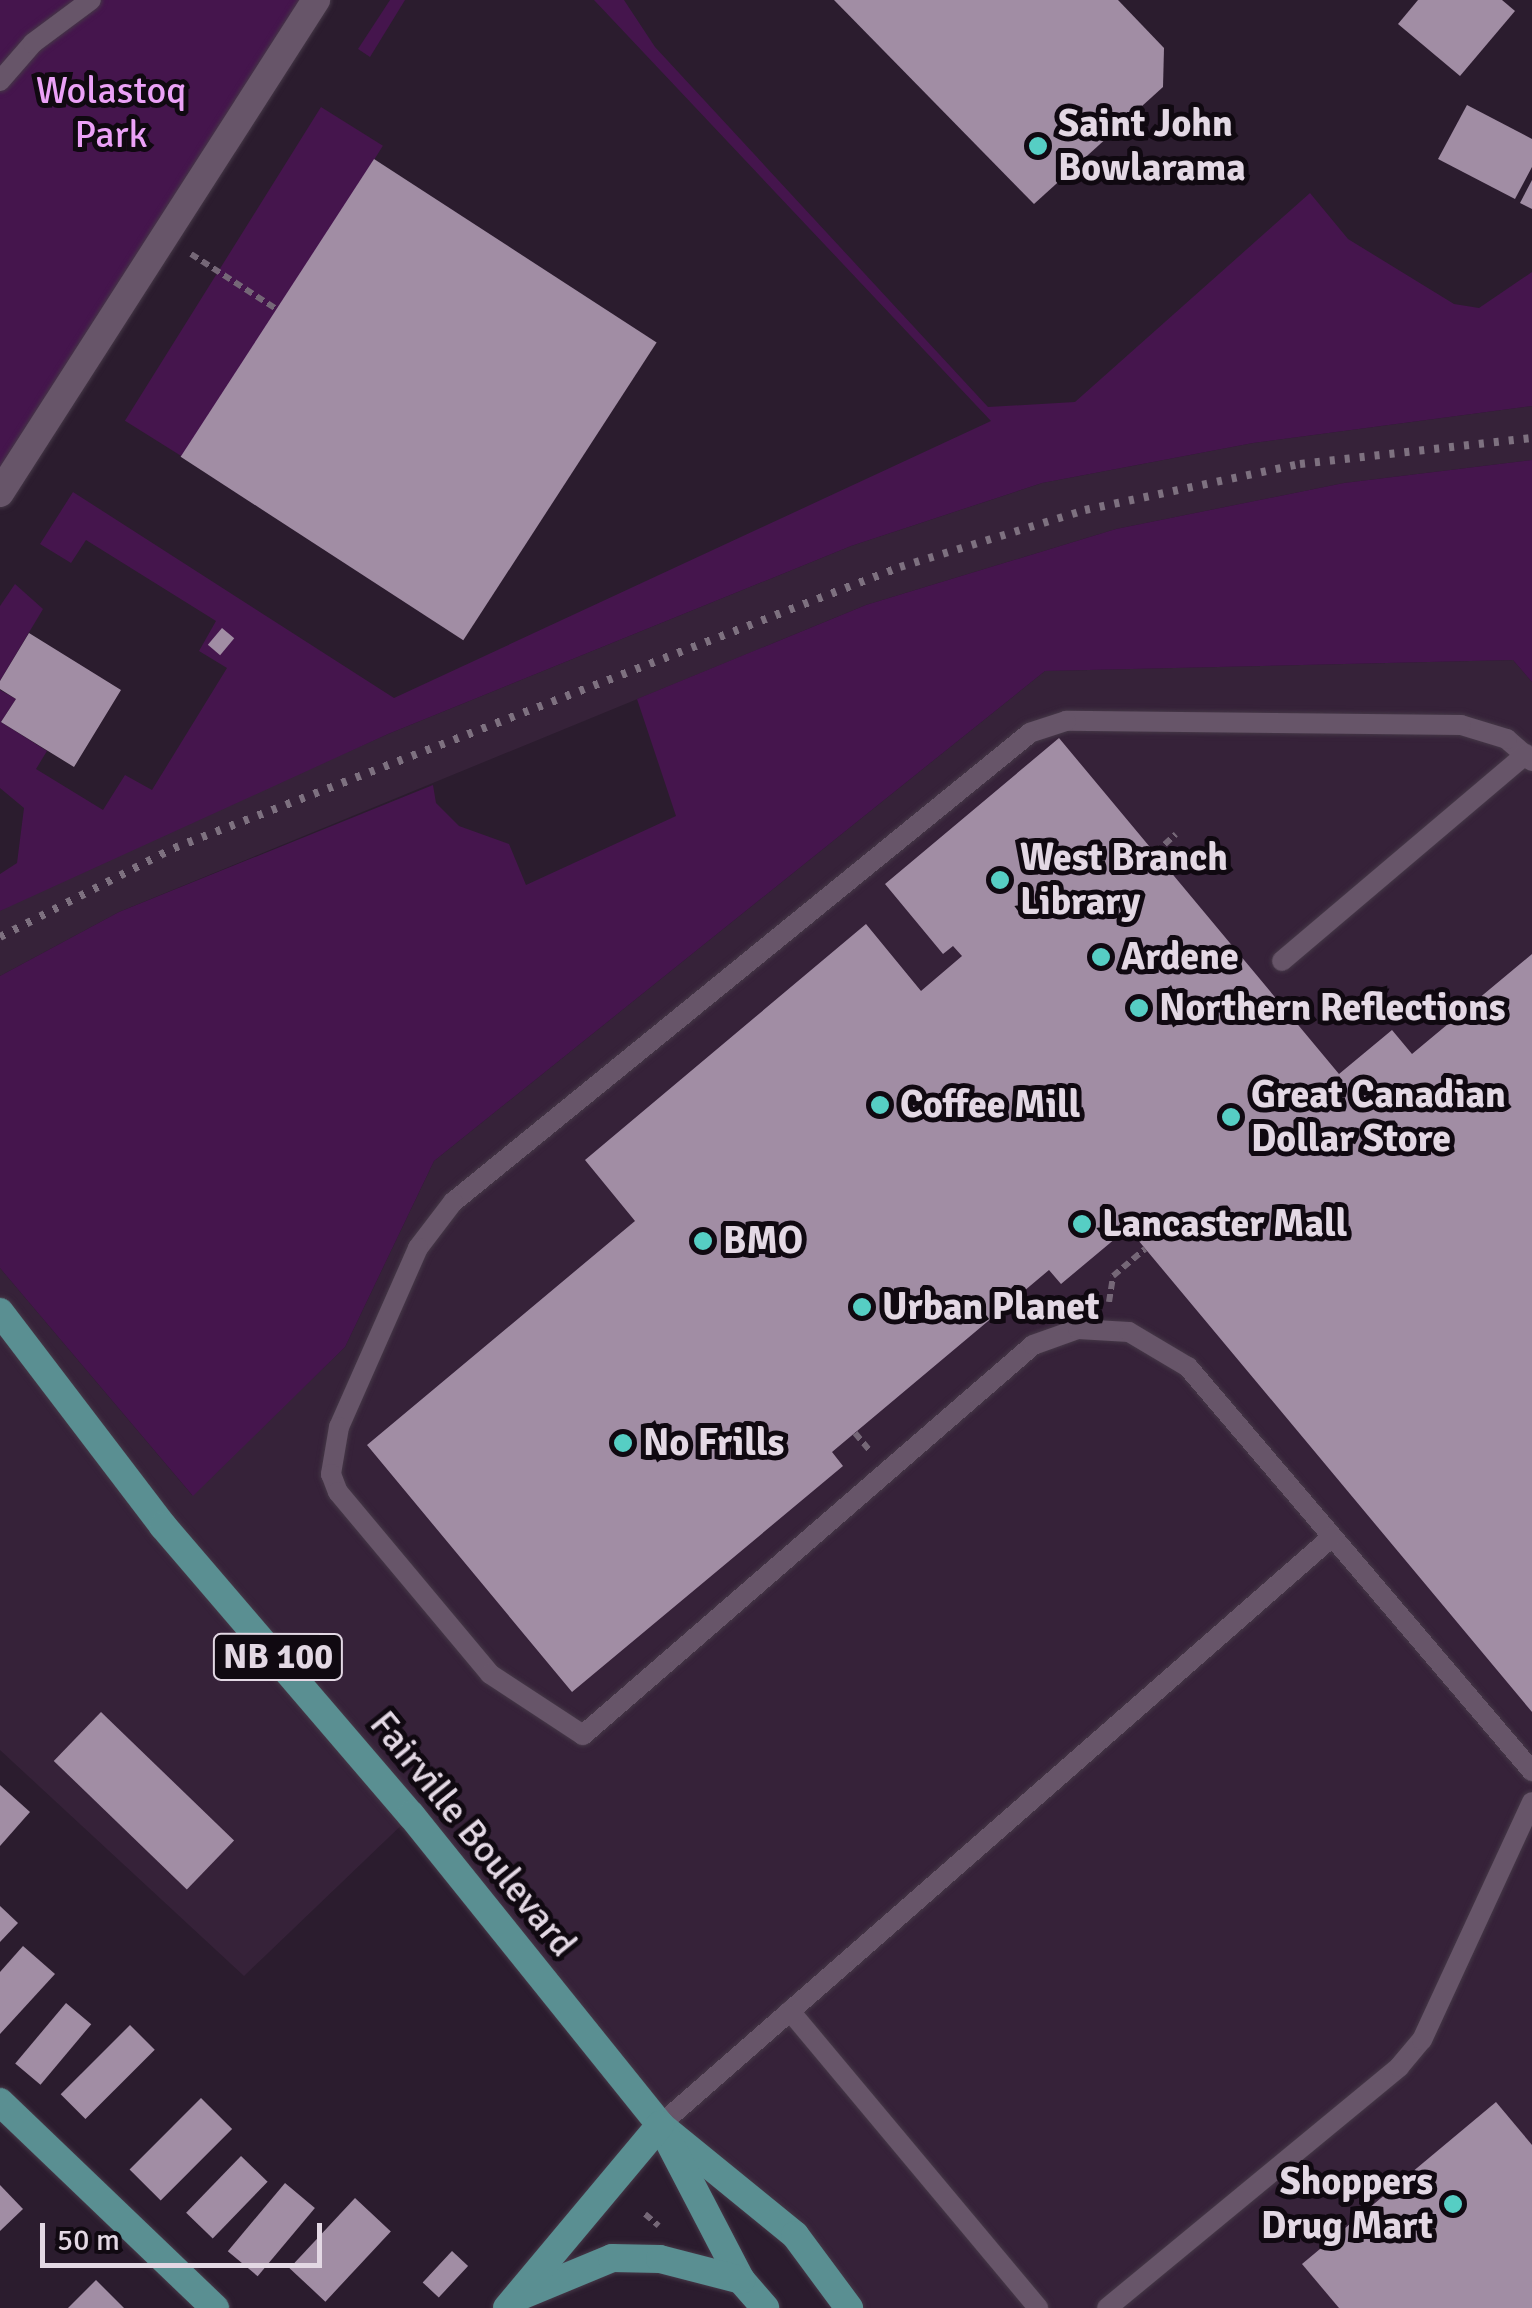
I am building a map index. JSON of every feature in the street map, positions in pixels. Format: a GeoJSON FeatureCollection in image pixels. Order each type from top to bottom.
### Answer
{"type":"FeatureCollection","features":[{"type":"Feature","properties":{"kind":"main road","name":"Fairville Boulevard"},"geometry":{"type":"LineString","coordinates":[[0,1312],[163,1526],[411,1815],[660,2125],[742,2280],[765,2308]]}},
{"type":"Feature","properties":{"kind":"main road"},"geometry":{"type":"LineString","coordinates":[[0,2102],[214,2308]]}},
{"type":"Feature","properties":{"kind":"main road","name":"Fairville Boulevard"},"geometry":{"type":"LineString","coordinates":[[660,2125],[795,2235],[849,2308]]}},
{"type":"Feature","properties":{"kind":"main road"},"geometry":{"type":"LineString","coordinates":[[511,2303],[660,2125]]}},
{"type":"Feature","properties":{"kind":"main road"},"geometry":{"type":"LineString","coordinates":[[511,2303],[612,2258],[660,2259],[742,2280]]}},
{"type":"Feature","properties":{"kind":"street"},"geometry":{"type":"LineString","coordinates":[[0,493],[316,0]]}},
{"type":"Feature","properties":{"kind":"lane"},"geometry":{"type":"LineString","coordinates":[[0,80],[33,44],[91,0]]}},
{"type":"Feature","properties":{"kind":"lane"},"geometry":{"type":"LineString","coordinates":[[1282,961],[1529,757],[1508,739],[1460,725],[1066,722],[1030,733],[453,1202],[418,1248],[339,1428],[331,1474],[338,1492],[490,1674],[582,1735],[1033,1345],[1078,1329],[1104,1328],[1172,1353],[1532,1771]]}},
{"type":"Feature","properties":{"kind":"lane"},"geometry":{"type":"LineString","coordinates":[[660,2125],[1332,1537]]}},
{"type":"Feature","properties":{"kind":"lane"},"geometry":{"type":"LineString","coordinates":[[1107,2308],[1399,2067],[1422,2040],[1532,1802]]}},
{"type":"Feature","properties":{"kind":"lane"},"geometry":{"type":"LineString","coordinates":[[790,2011],[1038,2308]]}},
{"type":"Feature","properties":{"kind":"path"},"geometry":{"type":"LineString","coordinates":[[163,237],[278,310]]}},
{"type":"Feature","properties":{"kind":"path"},"geometry":{"type":"LineString","coordinates":[[1155,853],[1176,834]]}},
{"type":"Feature","properties":{"kind":"path"},"geometry":{"type":"LineString","coordinates":[[1104,1328],[1113,1276],[1146,1249]]}},
{"type":"Feature","properties":{"kind":"shaded area"},"geometry":{"type":"Polygon","coordinates":[[[1532,406],[1532,460],[1344,483],[1116,529],[866,605],[119,912],[0,976],[0,911],[40,888],[388,734],[851,546],[1042,483],[1253,443],[1532,406]]]}},
{"type":"Feature","properties":{"kind":"shaded area"},"geometry":{"type":"Polygon","coordinates":[[[1513,660],[1532,682],[1532,2308],[849,2308],[795,2235],[660,2125],[411,1816],[244,1976],[0,1750],[0,1268],[192,1495],[345,1347],[434,1161],[1045,671],[1513,660]]]}},
{"type":"Feature","properties":{"kind":"green space","name":"Wolastoq Park"},"geometry":{"type":"Polygon","coordinates":[[[0,0],[316,0],[0,493],[0,0]]]}},
{"type":"Feature","properties":{"kind":"green space"},"geometry":{"type":"Polygon","coordinates":[[[390,0],[405,0],[370,57],[358,49],[390,0]]]}},
{"type":"Feature","properties":{"kind":"green space"},"geometry":{"type":"Polygon","coordinates":[[[594,0],[624,0],[655,47],[988,407],[1075,402],[1310,193],[1348,239],[1454,304],[1479,308],[1532,272],[1532,406],[1253,443],[1042,483],[851,546],[388,734],[0,911],[0,874],[17,863],[24,808],[0,788],[0,690],[16,699],[1,722],[47,751],[36,769],[103,810],[125,775],[152,790],[227,668],[199,651],[216,621],[86,540],[71,563],[40,544],[73,492],[394,698],[991,421],[594,0]]]}},
{"type":"Feature","properties":{"kind":"green space"},"geometry":{"type":"Polygon","coordinates":[[[321,107],[383,146],[187,459],[125,421],[321,107]]]}},
{"type":"Feature","properties":{"kind":"green space"},"geometry":{"type":"Polygon","coordinates":[[[1532,460],[1532,682],[1513,660],[1045,671],[434,1161],[345,1347],[193,1496],[0,1268],[0,976],[119,912],[433,785],[436,803],[459,826],[509,844],[526,885],[676,816],[637,699],[866,605],[1116,529],[1344,483],[1532,460]]]}},
{"type":"Feature","properties":{"kind":"green space"},"geometry":{"type":"Polygon","coordinates":[[[15,584],[43,609],[0,681],[0,606],[15,584]]]}},
{"type":"Feature","properties":{"kind":"building","name":"Saint John Bowlarama"},"geometry":{"type":"Polygon","coordinates":[[[834,0],[1118,0],[1164,48],[1163,87],[1034,204],[834,0]]]}},
{"type":"Feature","properties":{"kind":"building"},"geometry":{"type":"Polygon","coordinates":[[[1418,0],[1502,0],[1515,11],[1460,76],[1398,24],[1418,0]]]}},
{"type":"Feature","properties":{"kind":"building"},"geometry":{"type":"Polygon","coordinates":[[[1467,105],[1532,139],[1532,167],[1515,199],[1438,159],[1467,105]]]}},
{"type":"Feature","properties":{"kind":"building"},"geometry":{"type":"Polygon","coordinates":[[[374,159],[657,343],[463,640],[181,457],[374,159]]]}},
{"type":"Feature","properties":{"kind":"building"},"geometry":{"type":"Polygon","coordinates":[[[1532,180],[1532,209],[1520,203],[1532,180]]]}},
{"type":"Feature","properties":{"kind":"building"},"geometry":{"type":"Polygon","coordinates":[[[222,628],[234,638],[220,655],[208,645],[222,628]]]}},
{"type":"Feature","properties":{"kind":"building"},"geometry":{"type":"Polygon","coordinates":[[[29,633],[121,690],[74,767],[1,722],[16,699],[0,689],[0,681],[29,633]]]}},
{"type":"Feature","properties":{"kind":"building","name":"Lancaster Mall"},"geometry":{"type":"Polygon","coordinates":[[[1059,738],[1339,1074],[1392,1030],[1412,1054],[1532,954],[1532,1712],[1128,1228],[1061,1284],[1049,1270],[832,1452],[843,1466],[572,1692],[367,1445],[635,1221],[585,1160],[866,924],[921,991],[962,956],[953,946],[943,954],[885,884],[1059,738]]]}},
{"type":"Feature","properties":{"kind":"building"},"geometry":{"type":"Polygon","coordinates":[[[101,1712],[234,1841],[187,1889],[54,1761],[101,1712]]]}},
{"type":"Feature","properties":{"kind":"building"},"geometry":{"type":"Polygon","coordinates":[[[0,1785],[30,1812],[0,1846],[0,1785]]]}},
{"type":"Feature","properties":{"kind":"building"},"geometry":{"type":"Polygon","coordinates":[[[0,1906],[18,1923],[0,1942],[0,1906]]]}},
{"type":"Feature","properties":{"kind":"building"},"geometry":{"type":"Polygon","coordinates":[[[23,1946],[55,1974],[0,2034],[0,1972],[23,1946]]]}},
{"type":"Feature","properties":{"kind":"building"},"geometry":{"type":"Polygon","coordinates":[[[66,2003],[91,2024],[40,2085],[15,2064],[66,2003]]]}},
{"type":"Feature","properties":{"kind":"building"},"geometry":{"type":"Polygon","coordinates":[[[130,2025],[155,2050],[85,2119],[61,2094],[130,2025]]]}},
{"type":"Feature","properties":{"kind":"building"},"geometry":{"type":"Polygon","coordinates":[[[201,2098],[232,2129],[161,2201],[130,2169],[201,2098]]]}},
{"type":"Feature","properties":{"kind":"building","name":"Shoppers Drug Mart"},"geometry":{"type":"Polygon","coordinates":[[[1496,2102],[1532,2145],[1532,2308],[1339,2308],[1302,2264],[1496,2102]]]}},
{"type":"Feature","properties":{"kind":"building"},"geometry":{"type":"Polygon","coordinates":[[[241,2156],[268,2182],[213,2239],[186,2213],[241,2156]]]}},
{"type":"Feature","properties":{"kind":"building"},"geometry":{"type":"Polygon","coordinates":[[[285,2183],[315,2208],[258,2276],[228,2251],[285,2183]]]}},
{"type":"Feature","properties":{"kind":"building"},"geometry":{"type":"Polygon","coordinates":[[[0,2185],[23,2209],[0,2231],[0,2185]]]}},
{"type":"Feature","properties":{"kind":"building"},"geometry":{"type":"Polygon","coordinates":[[[355,2198],[391,2231],[325,2302],[290,2268],[355,2198]]]}},
{"type":"Feature","properties":{"kind":"building"},"geometry":{"type":"Polygon","coordinates":[[[452,2251],[468,2266],[439,2297],[423,2282],[452,2251]]]}},
{"type":"Feature","properties":{"kind":"building"},"geometry":{"type":"Polygon","coordinates":[[[96,2280],[124,2308],[68,2308],[96,2280]]]}},
{"type":"Feature","properties":{"kind":"railway"},"geometry":{"type":"LineString","coordinates":[[0,937],[174,848],[900,567],[1085,510],[1300,464],[1532,438]]}},
{"type":"Feature","properties":{"kind":"place","name":"Saint John Bowlarama"},"geometry":{"type":"Point","coordinates":[1038,146]}},
{"type":"Feature","properties":{"kind":"place","name":"West Branch Library"},"geometry":{"type":"Point","coordinates":[1000,880]}},
{"type":"Feature","properties":{"kind":"place","name":"Ardene"},"geometry":{"type":"Point","coordinates":[1101,957]}},
{"type":"Feature","properties":{"kind":"place","name":"Northern Reflections"},"geometry":{"type":"Point","coordinates":[1139,1008]}},
{"type":"Feature","properties":{"kind":"place","name":"Coffee Mill"},"geometry":{"type":"Point","coordinates":[880,1105]}},
{"type":"Feature","properties":{"kind":"place","name":"Great Canadian Dollar Store"},"geometry":{"type":"Point","coordinates":[1231,1117]}},
{"type":"Feature","properties":{"kind":"place","name":"Lancaster Mall"},"geometry":{"type":"Point","coordinates":[1082,1224]}},
{"type":"Feature","properties":{"kind":"place","name":"BMO"},"geometry":{"type":"Point","coordinates":[703,1241]}},
{"type":"Feature","properties":{"kind":"place","name":"Urban Planet"},"geometry":{"type":"Point","coordinates":[862,1307]}},
{"type":"Feature","properties":{"kind":"place","name":"No Frills"},"geometry":{"type":"Point","coordinates":[623,1443]}},
{"type":"Feature","properties":{"kind":"place","name":"Shoppers Drug Mart"},"geometry":{"type":"Point","coordinates":[1453,2204]}}]}
